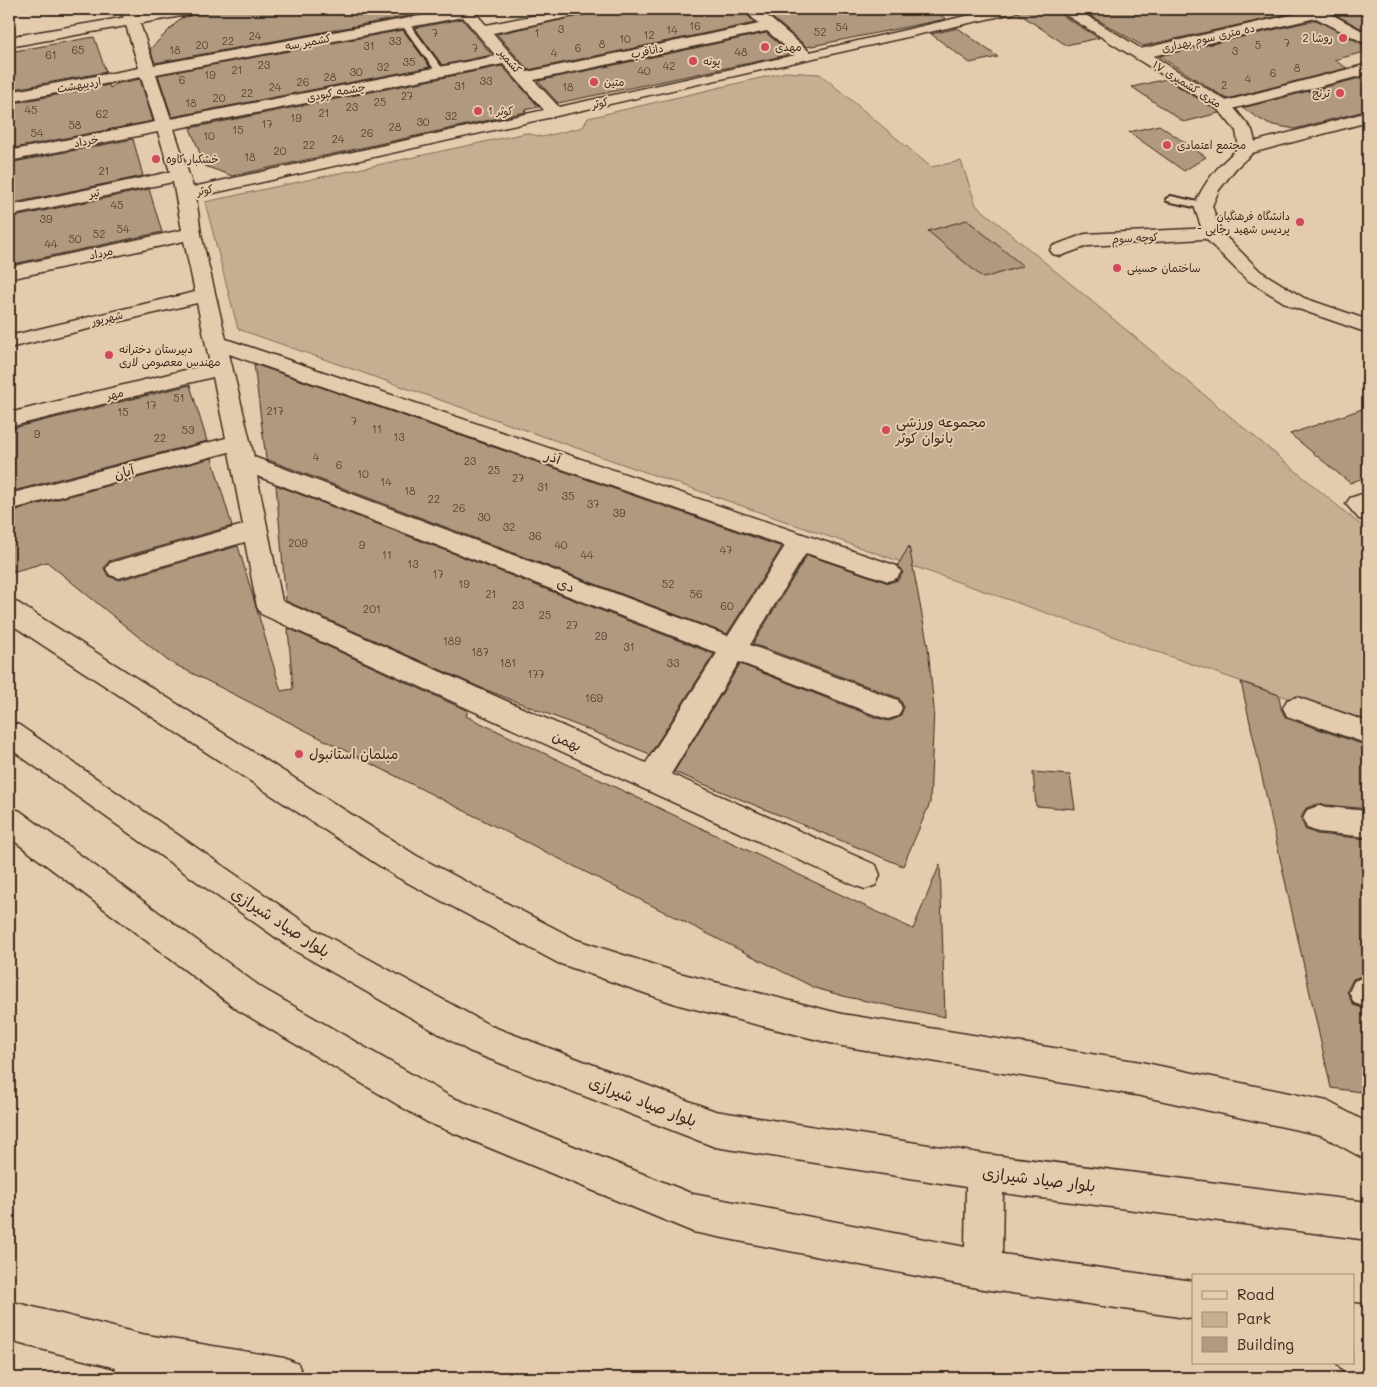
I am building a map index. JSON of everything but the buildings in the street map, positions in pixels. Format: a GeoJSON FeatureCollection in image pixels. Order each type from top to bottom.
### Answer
{"type":"FeatureCollection","features":[{"type":"Feature","properties":{"kind":"street"},"geometry":{"type":"LineString","coordinates":[[9,27],[126,13],[198,9]]}},
{"type":"Feature","properties":{"kind":"street"},"geometry":{"type":"LineString","coordinates":[[483,30],[588,9]]}},
{"type":"Feature","properties":{"kind":"street"},"geometry":{"type":"LineString","coordinates":[[750,9],[808,57]]}},
{"type":"Feature","properties":{"kind":"street","name":"کوثر"},"geometry":{"type":"LineString","coordinates":[[186,194],[808,57],[1014,9]]}},
{"type":"Feature","properties":{"kind":"street","name":"۱۷ متری کشمیری"},"geometry":{"type":"LineString","coordinates":[[1066,9],[1224,106],[1244,130],[1248,149]]}},
{"type":"Feature","properties":{"kind":"street","name":"ده متری سوم بهداری"},"geometry":{"type":"LineString","coordinates":[[1140,54],[1314,11],[1335,9]]}},
{"type":"Feature","properties":{"kind":"street","name":"کشمیر"},"geometry":{"type":"LineString","coordinates":[[466,10],[555,113]]}},
{"type":"Feature","properties":{"kind":"street","name":"کشمیر سه"},"geometry":{"type":"LineString","coordinates":[[148,72],[405,24],[466,10]]}},
{"type":"Feature","properties":{"kind":"street"},"geometry":{"type":"LineString","coordinates":[[1314,11],[1368,40]]}},
{"type":"Feature","properties":{"kind":"street"},"geometry":{"type":"LineString","coordinates":[[9,42],[126,13]]}},
{"type":"Feature","properties":{"kind":"street","name":"کوثر"},"geometry":{"type":"LineString","coordinates":[[126,13],[148,72],[186,194],[192,234],[241,452],[270,607]]}},
{"type":"Feature","properties":{"kind":"street","name":"دانافرب"},"geometry":{"type":"LineString","coordinates":[[524,77],[770,26]]}},
{"type":"Feature","properties":{"kind":"street","name":"چشمه کبودی"},"geometry":{"type":"LineString","coordinates":[[164,126],[508,58]]}},
{"type":"Feature","properties":{"kind":"street"},"geometry":{"type":"LineString","coordinates":[[1224,106],[1368,69]]}},
{"type":"Feature","properties":{"kind":"street","name":"اردیبهشت"},"geometry":{"type":"LineString","coordinates":[[9,98],[148,72]]}},
{"type":"Feature","properties":{"kind":"street"},"geometry":{"type":"LineString","coordinates":[[1368,117],[1248,149],[1230,164],[1210,189],[1203,206],[1212,234],[1253,275],[1297,302],[1368,327]]}},
{"type":"Feature","properties":{"kind":"street","name":"خرداد"},"geometry":{"type":"LineString","coordinates":[[9,156],[164,126]]}},
{"type":"Feature","properties":{"kind":"street","name":"تیر"},"geometry":{"type":"LineString","coordinates":[[9,211],[180,175]]}},
{"type":"Feature","properties":{"kind":"street","name":"مرداد"},"geometry":{"type":"LineString","coordinates":[[9,273],[192,234]]}},
{"type":"Feature","properties":{"kind":"street","name":"کوچه سوم"},"geometry":{"type":"LineString","coordinates":[[1060,250],[1085,240],[1212,234]]}},
{"type":"Feature","properties":{"kind":"street","name":"شهریور"},"geometry":{"type":"LineString","coordinates":[[9,342],[206,295]]}},
{"type":"Feature","properties":{"kind":"street","name":"آذر"},"geometry":{"type":"LineString","coordinates":[[217,343],[888,572]]}},
{"type":"Feature","properties":{"kind":"street","name":"مهر"},"geometry":{"type":"LineString","coordinates":[[9,420],[222,368]]}},
{"type":"Feature","properties":{"kind":"street","name":"آبان"},"geometry":{"type":"LineString","coordinates":[[9,502],[241,452]]}},
{"type":"Feature","properties":{"kind":"street","name":"دی"},"geometry":{"type":"LineString","coordinates":[[241,452],[734,649],[888,708]]}},
{"type":"Feature","properties":{"kind":"street"},"geometry":{"type":"LineString","coordinates":[[1368,500],[1358,504],[1368,513]]}},
{"type":"Feature","properties":{"kind":"street"},"geometry":{"type":"LineString","coordinates":[[118,569],[256,530]]}},
{"type":"Feature","properties":{"kind":"street"},"geometry":{"type":"LineString","coordinates":[[652,779],[801,541]]}},
{"type":"Feature","properties":{"kind":"street","name":"بهمن"},"geometry":{"type":"LineString","coordinates":[[270,607],[864,875]]}},
{"type":"Feature","properties":{"kind":"street"},"geometry":{"type":"LineString","coordinates":[[9,610],[406,866],[569,952],[679,988],[842,1030],[1141,1079],[1327,1119],[1368,1143]]}},
{"type":"Feature","properties":{"kind":"street"},"geometry":{"type":"LineString","coordinates":[[1297,708],[1368,733]]}},
{"type":"Feature","properties":{"kind":"street","name":"بلوار صیاد شیرازی"},"geometry":{"type":"LineString","coordinates":[[9,733],[302,939],[481,1039],[715,1129],[984,1172],[1368,1221]]}},
{"type":"Feature","properties":{"kind":"street"},"geometry":{"type":"LineString","coordinates":[[1318,819],[1368,824]]}},
{"type":"Feature","properties":{"kind":"street"},"geometry":{"type":"LineString","coordinates":[[9,820],[250,999],[439,1110],[693,1213],[983,1270],[1192,1300]]}},
{"type":"Feature","properties":{"kind":"street"},"geometry":{"type":"LineString","coordinates":[[983,1270],[984,1172]]}},
{"type":"Feature","properties":{"kind":"street"},"geometry":{"type":"LineString","coordinates":[[9,1321],[137,1366],[284,1378]]}},
{"type":"Feature","properties":{"kind":"street"},"geometry":{"type":"LineString","coordinates":[[1354,1323],[1368,1325]]}},
{"type":"Feature","properties":{"kind":"street"},"geometry":{"type":"LineString","coordinates":[[1354,1354],[1368,1364]]}},
{"type":"Feature","properties":{"kind":"lane"},"geometry":{"type":"LineString","coordinates":[[405,24],[440,71]]}},
{"type":"Feature","properties":{"kind":"lane"},"geometry":{"type":"LineString","coordinates":[[1170,199],[1203,206]]}},
{"type":"Feature","properties":{"kind":"green space","name":"مجموعه ورزشی بانوان کوثر"},"geometry":{"type":"Polygon","coordinates":[[[786,72],[820,74],[931,167],[961,161],[976,205],[1368,531],[1368,726],[238,329],[205,202],[526,133],[542,137],[583,127],[588,118],[786,72]]]}},
{"type":"Feature","properties":{"kind":"place","name":"روشا 2"},"geometry":{"type":"Point","coordinates":[1343,38]}},
{"type":"Feature","properties":{"kind":"place","name":"مهدی"},"geometry":{"type":"Point","coordinates":[765,47]}},
{"type":"Feature","properties":{"kind":"place","name":"پونه"},"geometry":{"type":"Point","coordinates":[693,61]}},
{"type":"Feature","properties":{"kind":"place","name":"متین"},"geometry":{"type":"Point","coordinates":[594,82]}},
{"type":"Feature","properties":{"kind":"place","name":"ترنج"},"geometry":{"type":"Point","coordinates":[1340,93]}},
{"type":"Feature","properties":{"kind":"place","name":"کوثر 1"},"geometry":{"type":"Point","coordinates":[478,111]}},
{"type":"Feature","properties":{"kind":"place","name":"مجتمع اعتمادی"},"geometry":{"type":"Point","coordinates":[1167,145]}},
{"type":"Feature","properties":{"kind":"place","name":"خشکبار کاوه"},"geometry":{"type":"Point","coordinates":[156,159]}},
{"type":"Feature","properties":{"kind":"place","name":"دانشگاه فرهنگیان - پردیس شهید رجایی"},"geometry":{"type":"Point","coordinates":[1300,222]}},
{"type":"Feature","properties":{"kind":"place","name":"ساختمان حسینی"},"geometry":{"type":"Point","coordinates":[1117,268]}},
{"type":"Feature","properties":{"kind":"place","name":"دبیرستان دخترانه مهندس معصومی لاری"},"geometry":{"type":"Point","coordinates":[109,355]}},
{"type":"Feature","properties":{"kind":"place","name":"مجموعه ورزشی بانوان کوثر"},"geometry":{"type":"Point","coordinates":[886,430]}},
{"type":"Feature","properties":{"kind":"place","name":"مبلمان استانبول"},"geometry":{"type":"Point","coordinates":[299,754]}}]}
